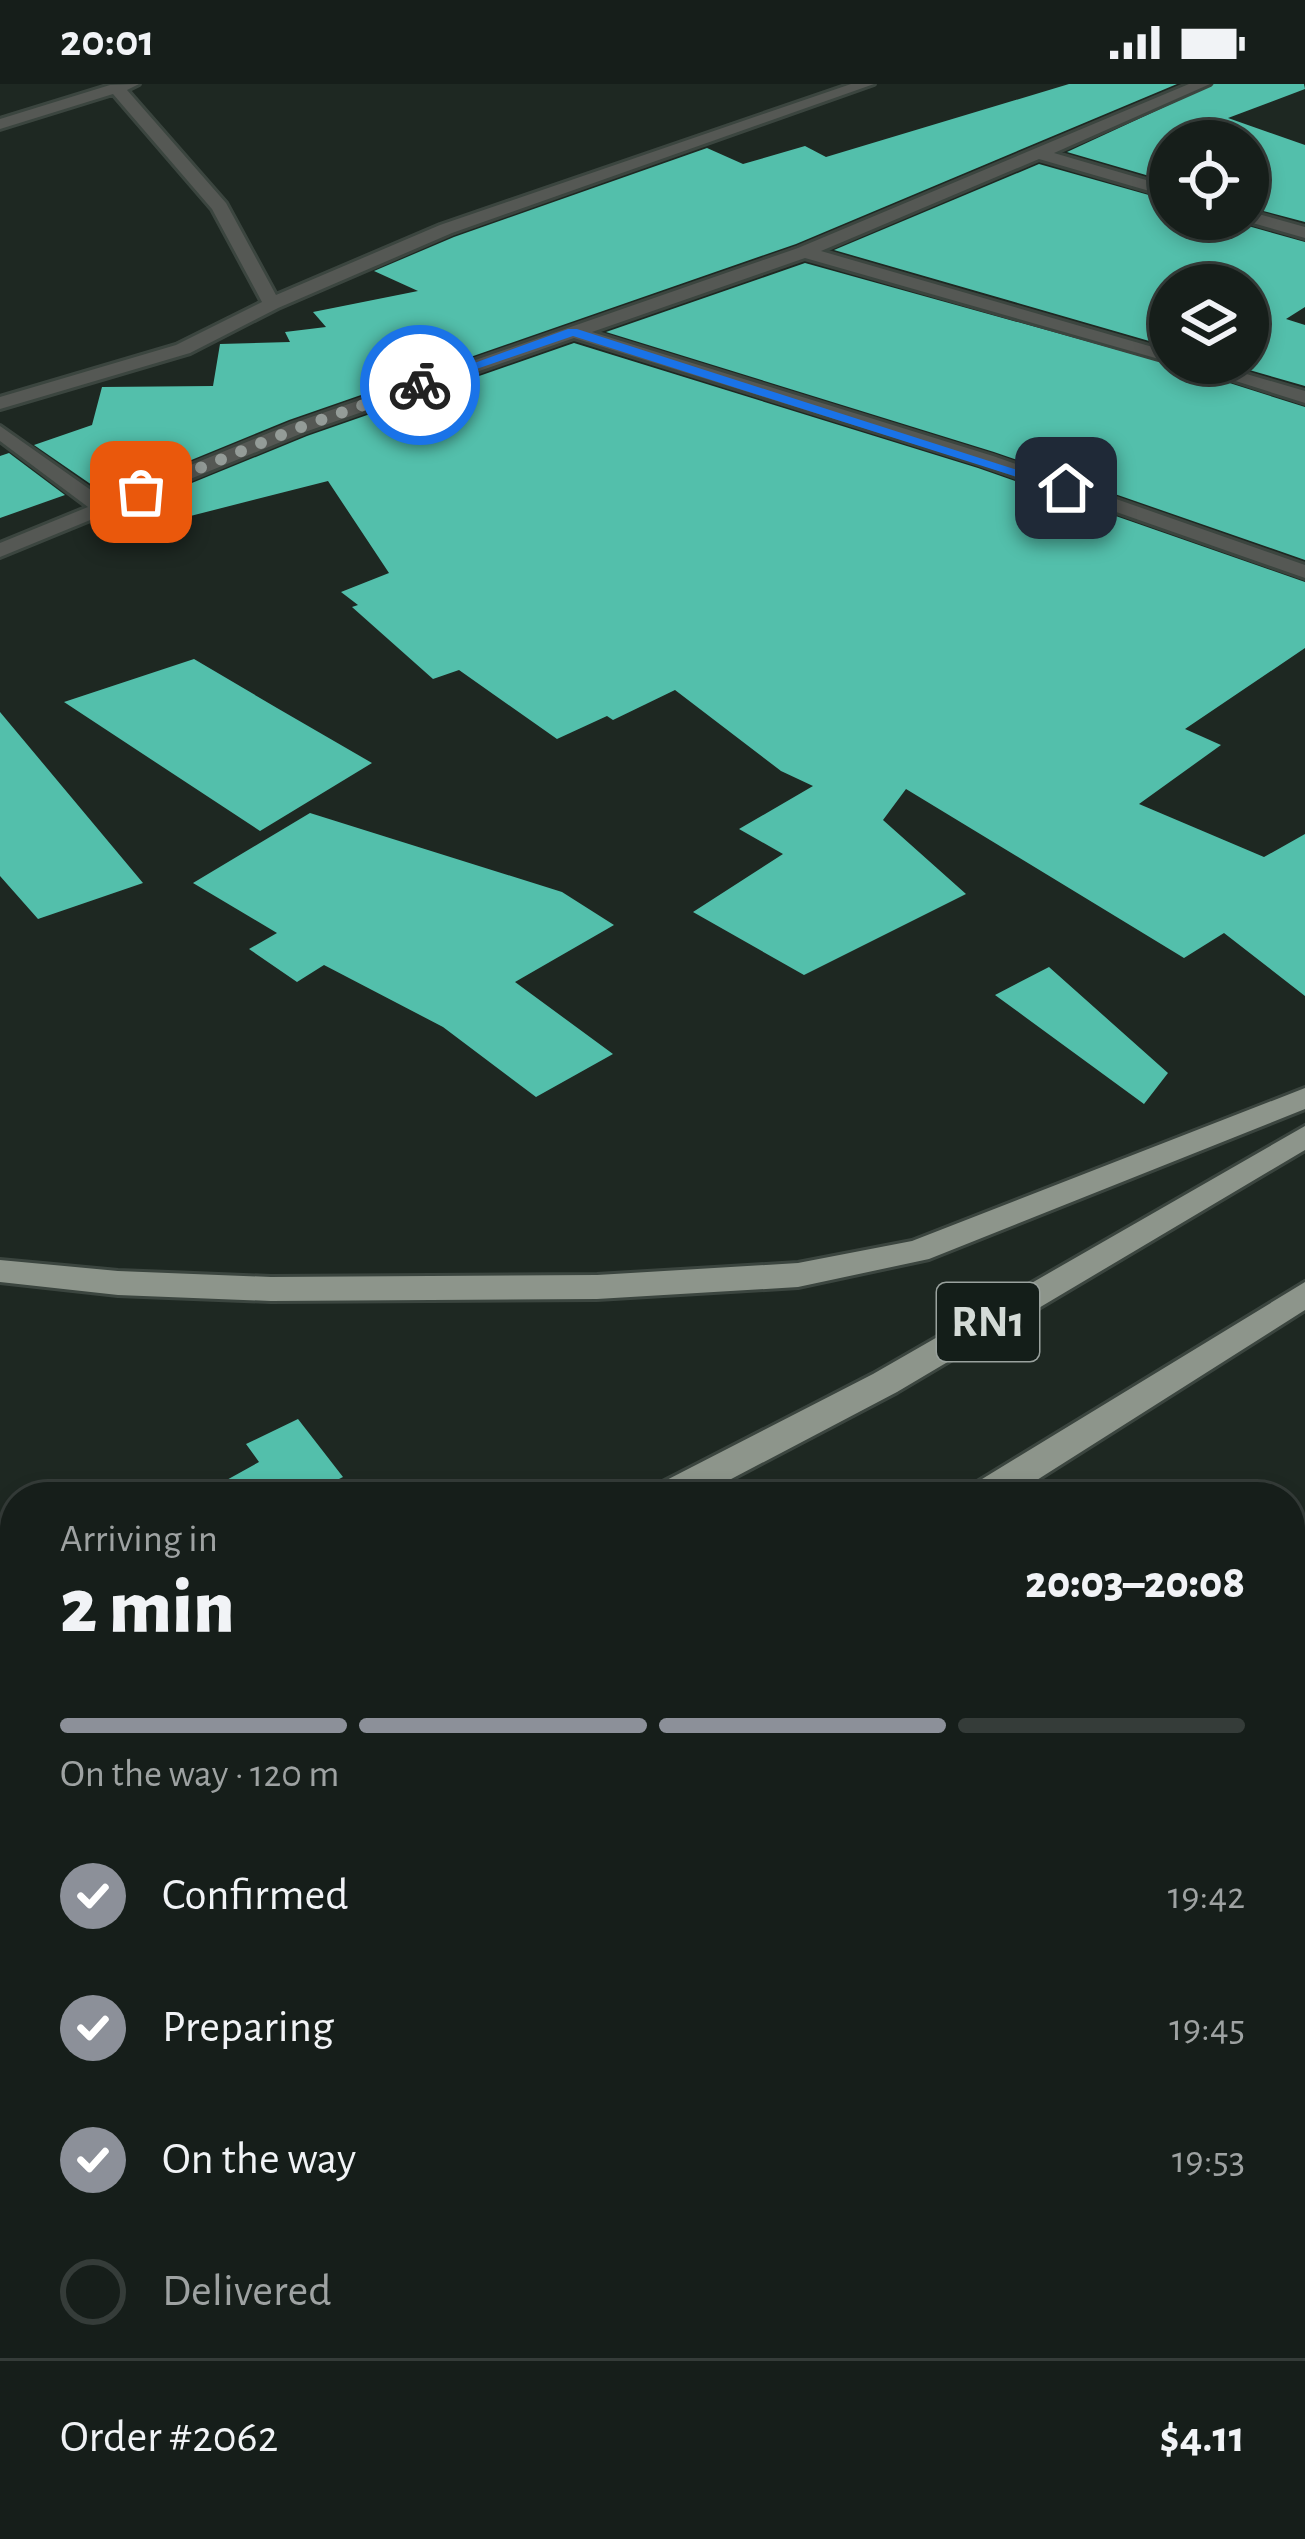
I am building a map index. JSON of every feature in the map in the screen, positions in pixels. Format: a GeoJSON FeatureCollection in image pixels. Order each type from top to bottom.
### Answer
{"type":"FeatureCollection","features":[{"type":"Feature","properties":{"kind":"highway"},"geometry":{"type":"LineString","coordinates":[[0,1271],[118,1283],[271,1288],[597,1287],[798,1275],[918,1252],[1305,1098]]}},
{"type":"Feature","properties":{"kind":"highway","name":"RN1"},"geometry":{"type":"LineString","coordinates":[[695,1482],[885,1382],[1305,1136]]}},
{"type":"Feature","properties":{"kind":"highway"},"geometry":{"type":"LineString","coordinates":[[1006,1482],[1305,1294]]}},
{"type":"Feature","properties":{"kind":"street"},"geometry":{"type":"LineString","coordinates":[[0,403],[183,349],[272,304],[446,229],[866,84]]}},
{"type":"Feature","properties":{"kind":"street"},"geometry":{"type":"LineString","coordinates":[[0,551],[298,428],[804,252],[1202,84]]}},
{"type":"Feature","properties":{"kind":"street"},"geometry":{"type":"LineString","coordinates":[[0,124],[124,86],[220,207],[272,304]]}},
{"type":"Feature","properties":{"kind":"street"},"geometry":{"type":"LineString","coordinates":[[1041,154],[1149,186]]}},
{"type":"Feature","properties":{"kind":"street"},"geometry":{"type":"LineString","coordinates":[[1269,222],[1305,233]]}},
{"type":"Feature","properties":{"kind":"street"},"geometry":{"type":"LineString","coordinates":[[804,252],[1149,352]]}},
{"type":"Feature","properties":{"kind":"street"},"geometry":{"type":"LineString","coordinates":[[573,332],[986,460],[1305,572]]}},
{"type":"Feature","properties":{"kind":"street"},"geometry":{"type":"LineString","coordinates":[[1260,384],[1305,397]]}},
{"type":"Feature","properties":{"kind":"street"},"geometry":{"type":"LineString","coordinates":[[0,432],[102,508]]}},
{"type":"Feature","properties":{"kind":"building"},"geometry":{"type":"Polygon","coordinates":[[[1069,84],[1177,84],[796,244],[289,420],[123,488],[115,478],[92,485],[34,445],[92,425],[102,387],[213,386],[220,344],[290,342],[285,332],[326,327],[313,312],[418,291],[374,271],[454,237],[707,148],[743,164],[805,146],[826,157],[1069,84]]]}},
{"type":"Feature","properties":{"kind":"building"},"geometry":{"type":"Polygon","coordinates":[[[1214,84],[1304,84],[1305,89],[1228,118],[1234,120],[1149,120],[1149,176],[1067,152],[1214,84]]]}},
{"type":"Feature","properties":{"kind":"building"},"geometry":{"type":"Polygon","coordinates":[[[1269,132],[1305,145],[1305,222],[1269,213],[1269,132]]]}},
{"type":"Feature","properties":{"kind":"building"},"geometry":{"type":"Polygon","coordinates":[[[1039,164],[1149,195],[1149,240],[1269,240],[1269,232],[1305,242],[1305,307],[1286,319],[1305,325],[1305,386],[1269,376],[1269,264],[1149,264],[1149,341],[834,250],[1039,164]]]}},
{"type":"Feature","properties":{"kind":"building"},"geometry":{"type":"Polygon","coordinates":[[[805,263],[1149,359],[1149,384],[1233,384],[1305,407],[1305,560],[994,452],[606,332],[805,263]]]}},
{"type":"Feature","properties":{"kind":"building"},"geometry":{"type":"Polygon","coordinates":[[[574,343],[978,468],[1305,582],[1305,648],[1185,729],[1221,745],[1139,804],[1264,857],[1305,834],[1305,996],[1224,933],[1184,958],[906,789],[883,820],[966,894],[804,975],[693,912],[783,854],[739,829],[813,786],[781,771],[675,690],[613,720],[607,716],[557,739],[459,670],[433,679],[341,592],[389,573],[328,481],[155,525],[138,505],[307,436],[574,343]]]}},
{"type":"Feature","properties":{"kind":"building"},"geometry":{"type":"Polygon","coordinates":[[[9,453],[65,495],[0,518],[0,456],[9,453]]]}},
{"type":"Feature","properties":{"kind":"building"},"geometry":{"type":"Polygon","coordinates":[[[194,659],[372,763],[260,831],[64,702],[194,659]]]}},
{"type":"Feature","properties":{"kind":"building"},"geometry":{"type":"Polygon","coordinates":[[[0,712],[143,883],[38,919],[0,876],[0,712]]]}},
{"type":"Feature","properties":{"kind":"building"},"geometry":{"type":"Polygon","coordinates":[[[310,813],[562,892],[614,925],[515,982],[613,1054],[536,1097],[443,1027],[324,965],[297,982],[249,949],[277,933],[193,883],[310,813]]]}},
{"type":"Feature","properties":{"kind":"building"},"geometry":{"type":"Polygon","coordinates":[[[1049,967],[1168,1073],[1144,1104],[995,995],[1049,967]]]}},
{"type":"Feature","properties":{"kind":"building"},"geometry":{"type":"Polygon","coordinates":[[[298,1419],[343,1477],[333,1482],[223,1482],[259,1462],[246,1444],[298,1419]]]}},
{"type":"Feature","properties":{"kind":"way so far"},"geometry":{"type":"LineString","coordinates":[[141,492],[420,385]]}},
{"type":"Feature","properties":{"kind":"route"},"geometry":{"type":"LineString","coordinates":[[420,385],[573,332],[1066,488]]}}]}
